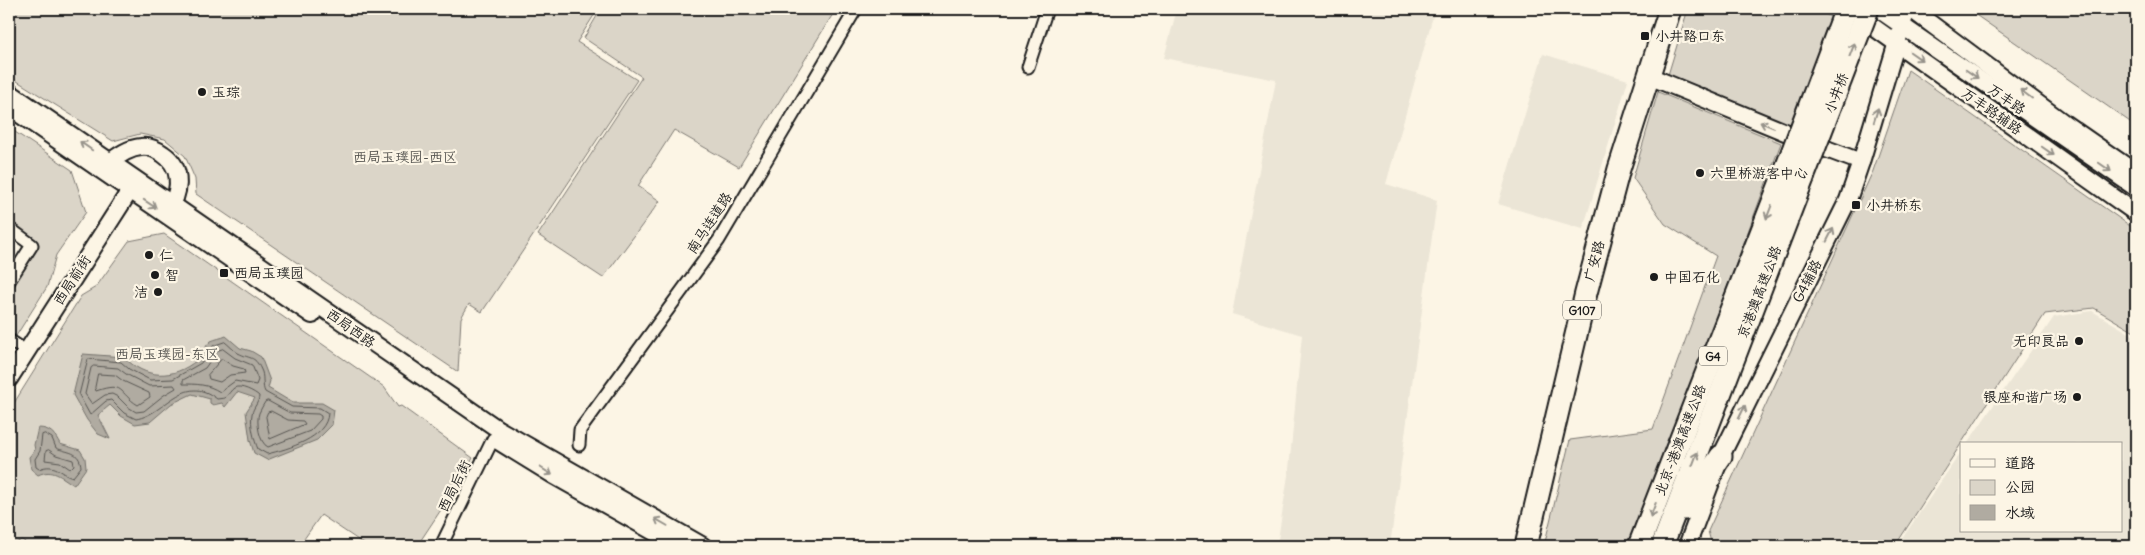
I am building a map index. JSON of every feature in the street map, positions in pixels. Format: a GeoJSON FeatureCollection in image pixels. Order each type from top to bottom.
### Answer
{"type":"FeatureCollection","features":[{"type":"Feature","properties":{"kind":"highway","name":"广安路"},"geometry":{"type":"LineString","coordinates":[[1526,546],[1588,284],[1619,169],[1670,9]]}},
{"type":"Feature","properties":{"kind":"highway","name":"小井桥"},"geometry":{"type":"LineString","coordinates":[[1795,172],[1847,9]]}},
{"type":"Feature","properties":{"kind":"highway","name":"小井桥"},"geometry":{"type":"LineString","coordinates":[[1795,172],[1868,9]]}},
{"type":"Feature","properties":{"kind":"highway","name":"京港澳高速公路"},"geometry":{"type":"LineString","coordinates":[[1663,542],[1795,172]]}},
{"type":"Feature","properties":{"kind":"highway","name":"北京-港澳高速公路"},"geometry":{"type":"LineString","coordinates":[[1639,546],[1795,172]]}},
{"type":"Feature","properties":{"kind":"highway"},"geometry":{"type":"LineString","coordinates":[[1663,542],[1721,456]]}},
{"type":"Feature","properties":{"kind":"street","name":"南马连道路"},"geometry":{"type":"LineString","coordinates":[[579,444],[580,430],[718,240],[856,9]]}},
{"type":"Feature","properties":{"kind":"street"},"geometry":{"type":"LineString","coordinates":[[1028,67],[1047,9]]}},
{"type":"Feature","properties":{"kind":"street","name":"万丰路辅路"},"geometry":{"type":"LineString","coordinates":[[1847,9],[2136,213]]}},
{"type":"Feature","properties":{"kind":"street","name":"万丰路"},"geometry":{"type":"LineString","coordinates":[[1878,9],[2136,188]]}},
{"type":"Feature","properties":{"kind":"street","name":"G4辅路"},"geometry":{"type":"LineString","coordinates":[[1687,546],[1721,456],[1848,200],[1862,162],[1909,9]]}},
{"type":"Feature","properties":{"kind":"street","name":"万丰路"},"geometry":{"type":"LineString","coordinates":[[1909,9],[2064,123],[2136,173]]}},
{"type":"Feature","properties":{"kind":"street"},"geometry":{"type":"LineString","coordinates":[[1650,76],[1862,162]]}},
{"type":"Feature","properties":{"kind":"street","name":"西局西路"},"geometry":{"type":"LineString","coordinates":[[9,92],[110,162],[133,186],[172,205],[498,430],[703,546]]}},
{"type":"Feature","properties":{"kind":"street","name":"西局西路"},"geometry":{"type":"LineString","coordinates":[[9,107],[133,186],[494,439],[553,475],[679,546]]}},
{"type":"Feature","properties":{"kind":"street"},"geometry":{"type":"LineString","coordinates":[[110,162],[124,152],[141,147],[150,148],[167,157],[177,170],[179,179],[179,188],[172,205]]}},
{"type":"Feature","properties":{"kind":"street","name":"西局前街"},"geometry":{"type":"LineString","coordinates":[[9,380],[133,186]]}},
{"type":"Feature","properties":{"kind":"street"},"geometry":{"type":"LineString","coordinates":[[9,228],[32,245],[9,281]]}},
{"type":"Feature","properties":{"kind":"street"},"geometry":{"type":"LineString","coordinates":[[9,340],[26,351]]}},
{"type":"Feature","properties":{"kind":"street","name":"西局后街"},"geometry":{"type":"LineString","coordinates":[[441,546],[494,439]]}},
{"type":"Feature","properties":{"kind":"shaded area"},"geometry":{"type":"Polygon","coordinates":[[[1177,9],[1435,9],[1386,184],[1437,200],[1390,546],[1277,546],[1289,469],[1302,335],[1232,314],[1276,80],[1164,58],[1177,9]]]}},
{"type":"Feature","properties":{"kind":"shaded area"},"geometry":{"type":"Polygon","coordinates":[[[1543,54],[1628,80],[1583,229],[1498,204],[1543,54]]]}},
{"type":"Feature","properties":{"kind":"shaded area","name":"银座和谐广场"},"geometry":{"type":"Polygon","coordinates":[[[2092,311],[2136,337],[2136,546],[1897,546],[1960,453],[1960,532],[2122,532],[2122,442],[1968,442],[2054,317],[2092,311]]]}},
{"type":"Feature","properties":{"kind":"green space","name":"西局玉璞园-西区"},"geometry":{"type":"Polygon","coordinates":[[[9,9],[598,9],[577,42],[637,80],[482,312],[469,304],[461,318],[458,372],[196,194],[195,179],[185,156],[165,139],[140,134],[113,141],[9,76],[9,9]]]}},
{"type":"Feature","properties":{"kind":"green space"},"geometry":{"type":"Polygon","coordinates":[[[601,9],[836,9],[739,167],[674,130],[638,186],[660,201],[603,278],[538,235],[642,77],[584,38],[601,9]]]}},
{"type":"Feature","properties":{"kind":"green space"},"geometry":{"type":"Polygon","coordinates":[[[1688,9],[1817,9],[1832,18],[1790,126],[1668,75],[1688,9]]]}},
{"type":"Feature","properties":{"kind":"green space"},"geometry":{"type":"Polygon","coordinates":[[[1967,9],[2136,9],[2136,126],[1967,9]]]}},
{"type":"Feature","properties":{"kind":"green space"},"geometry":{"type":"Polygon","coordinates":[[[1908,70],[2136,230],[2136,333],[2094,308],[2045,314],[1962,442],[1960,442],[1960,445],[1895,546],[1712,546],[1708,531],[1873,171],[1908,70]]]}},
{"type":"Feature","properties":{"kind":"green space"},"geometry":{"type":"Polygon","coordinates":[[[1658,92],[1781,143],[1631,546],[1544,546],[1570,440],[1653,429],[1716,256],[1665,224],[1633,178],[1658,92]]]}},
{"type":"Feature","properties":{"kind":"green space"},"geometry":{"type":"Polygon","coordinates":[[[9,128],[72,170],[86,212],[56,255],[47,287],[16,336],[9,331],[9,288],[38,244],[9,223],[9,128]]]}},
{"type":"Feature","properties":{"kind":"green space","name":"西局玉璞园-东区"},"geometry":{"type":"Polygon","coordinates":[[[164,234],[384,387],[398,407],[401,406],[473,458],[417,546],[367,546],[321,515],[299,546],[27,546],[21,540],[15,544],[9,540],[9,411],[81,296],[96,287],[129,241],[164,234]]]}},
{"type":"Feature","properties":{"kind":"water"},"geometry":{"type":"Polygon","coordinates":[[[226,336],[240,348],[251,351],[261,357],[270,381],[268,388],[293,403],[322,403],[334,410],[332,425],[317,440],[267,460],[254,453],[250,440],[246,412],[255,398],[237,392],[225,407],[222,403],[213,405],[210,403],[210,399],[192,394],[171,404],[150,422],[135,424],[121,416],[110,405],[98,415],[110,439],[98,434],[87,420],[73,395],[83,354],[124,357],[141,370],[150,373],[169,374],[188,367],[199,358],[211,341],[226,336]]]}},
{"type":"Feature","properties":{"kind":"water"},"geometry":{"type":"Polygon","coordinates":[[[38,428],[52,432],[60,444],[80,450],[85,458],[86,468],[74,485],[57,474],[48,472],[38,475],[31,469],[29,457],[35,450],[34,445],[38,428]]]}},
{"type":"Feature","properties":{"kind":"place","name":"小井路口东"},"geometry":{"type":"Point","coordinates":[1645,36]}},
{"type":"Feature","properties":{"kind":"place","name":"玉琮"},"geometry":{"type":"Point","coordinates":[202,92]}},
{"type":"Feature","properties":{"kind":"place","name":"六里桥游客中心"},"geometry":{"type":"Point","coordinates":[1700,173]}},
{"type":"Feature","properties":{"kind":"place","name":"小井桥东"},"geometry":{"type":"Point","coordinates":[1856,205]}},
{"type":"Feature","properties":{"kind":"place","name":"仁"},"geometry":{"type":"Point","coordinates":[149,255]}},
{"type":"Feature","properties":{"kind":"place","name":"西局玉璞园"},"geometry":{"type":"Point","coordinates":[224,273]}},
{"type":"Feature","properties":{"kind":"place","name":"智"},"geometry":{"type":"Point","coordinates":[155,275]}},
{"type":"Feature","properties":{"kind":"place","name":"中国石化"},"geometry":{"type":"Point","coordinates":[1654,277]}},
{"type":"Feature","properties":{"kind":"place","name":"洁"},"geometry":{"type":"Point","coordinates":[158,292]}},
{"type":"Feature","properties":{"kind":"place","name":"无印良品"},"geometry":{"type":"Point","coordinates":[2079,341]}},
{"type":"Feature","properties":{"kind":"place","name":"银座和谐广场"},"geometry":{"type":"Point","coordinates":[2077,397]}}]}
